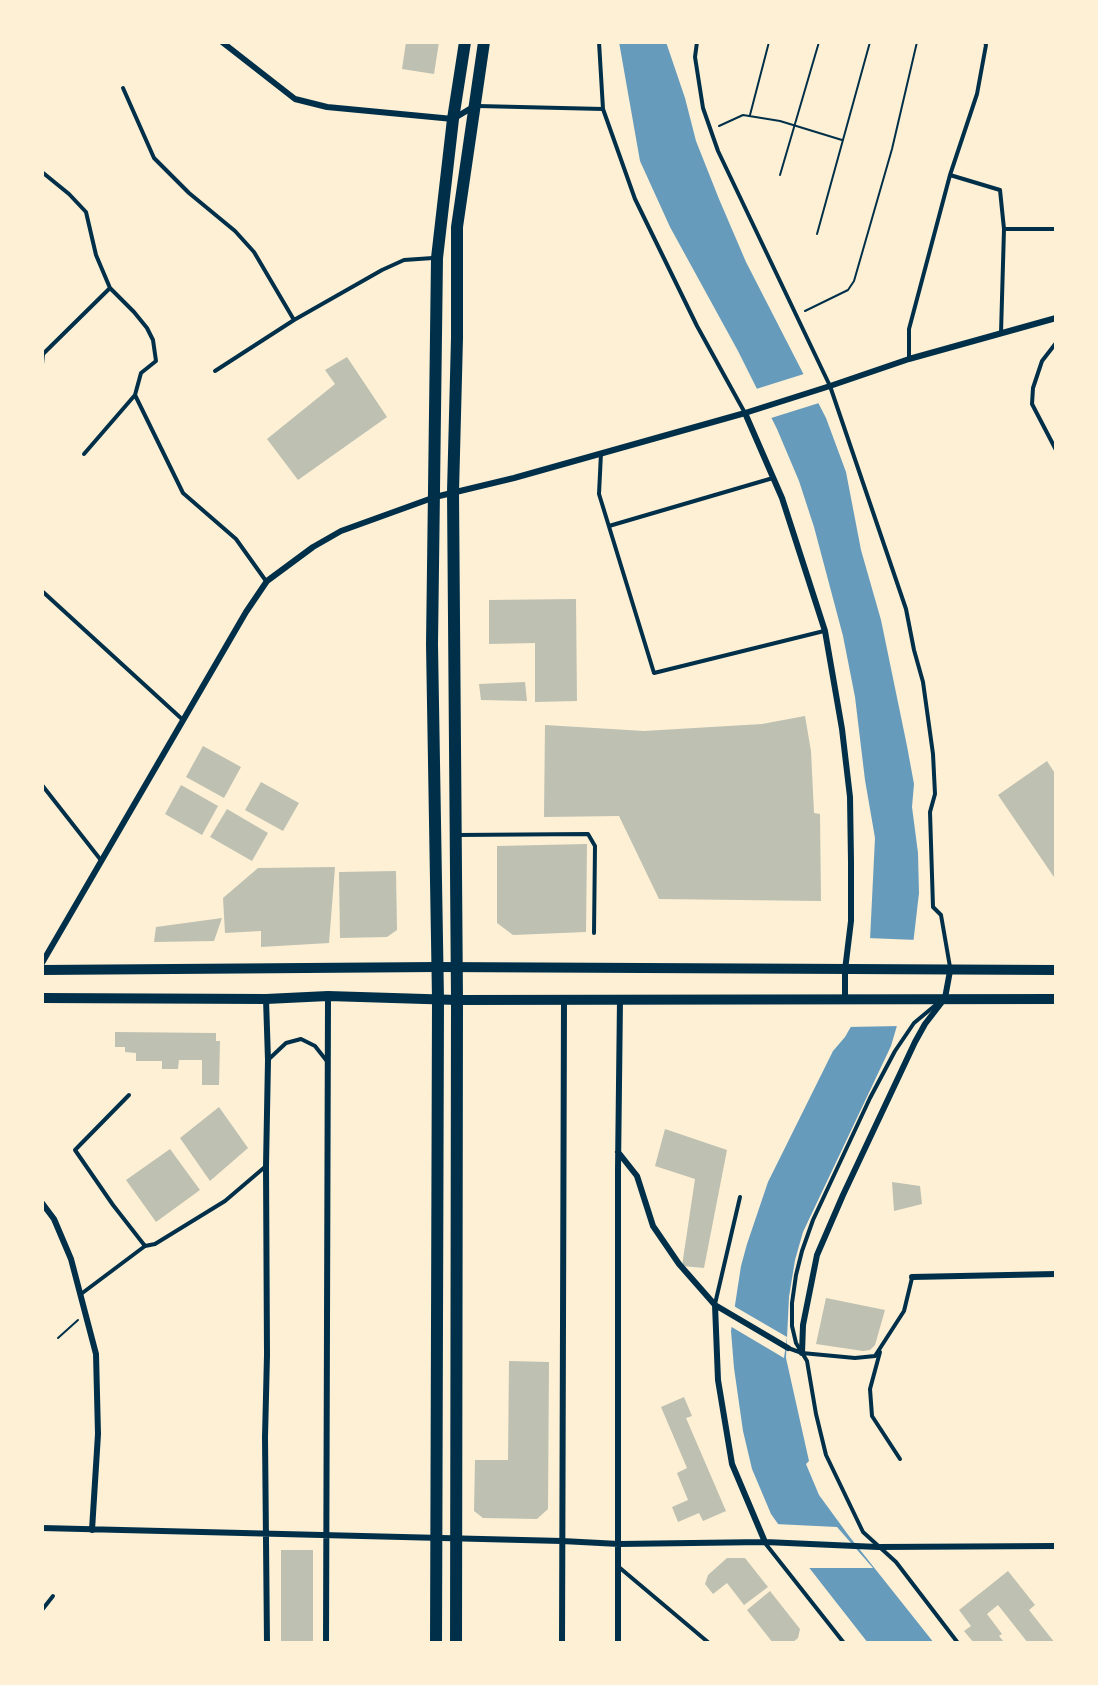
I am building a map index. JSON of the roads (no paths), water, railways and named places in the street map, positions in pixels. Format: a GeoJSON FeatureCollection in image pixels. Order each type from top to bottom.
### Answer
{"type":"FeatureCollection","features":[{"type":"Feature","properties":{"kind":"main road"},"geometry":{"type":"LineString","coordinates":[[436,1643],[438,999],[432,644],[437,258],[453,119],[465,42]]}},
{"type":"Feature","properties":{"kind":"main road"},"geometry":{"type":"LineString","coordinates":[[456,1643],[457,969],[453,492],[457,227],[484,42]]}},
{"type":"Feature","properties":{"kind":"main road"},"geometry":{"type":"LineString","coordinates":[[42,970],[437,968],[1056,970]]}},
{"type":"Feature","properties":{"kind":"main road"},"geometry":{"type":"LineString","coordinates":[[42,998],[266,999],[328,996],[457,1000],[1056,999]]}},
{"type":"Feature","properties":{"kind":"street"},"geometry":{"type":"LineString","coordinates":[[222,42],[295,99],[327,107],[453,119],[474,106]]}},
{"type":"Feature","properties":{"kind":"street"},"geometry":{"type":"LineString","coordinates":[[42,963],[100,859],[246,612],[267,581],[313,547],[341,531],[435,497],[514,478],[748,411],[818,390],[909,358],[1056,318]]}},
{"type":"Feature","properties":{"kind":"street"},"geometry":{"type":"LineString","coordinates":[[748,411],[774,477],[825,631],[842,729],[850,797],[851,921],[845,998]]}},
{"type":"Feature","properties":{"kind":"street"},"geometry":{"type":"LineString","coordinates":[[802,1353],[803,1325],[817,1254],[915,1042],[925,1024],[945,998],[950,971]]}},
{"type":"Feature","properties":{"kind":"street"},"geometry":{"type":"LineString","coordinates":[[326,1643],[328,996]]}},
{"type":"Feature","properties":{"kind":"street"},"geometry":{"type":"LineString","coordinates":[[618,1643],[620,998]]}},
{"type":"Feature","properties":{"kind":"street"},"geometry":{"type":"LineString","coordinates":[[266,999],[268,1060],[265,1437],[267,1643]]}},
{"type":"Feature","properties":{"kind":"street"},"geometry":{"type":"LineString","coordinates":[[562,1643],[564,999]]}},
{"type":"Feature","properties":{"kind":"street"},"geometry":{"type":"LineString","coordinates":[[618,1152],[637,1176],[652,1227],[679,1264],[715,1305],[788,1348]]}},
{"type":"Feature","properties":{"kind":"street"},"geometry":{"type":"LineString","coordinates":[[42,1203],[54,1219],[71,1259],[96,1354],[98,1434],[92,1530]]}},
{"type":"Feature","properties":{"kind":"street"},"geometry":{"type":"LineString","coordinates":[[912,1277],[1056,1274]]}},
{"type":"Feature","properties":{"kind":"street"},"geometry":{"type":"LineString","coordinates":[[715,1305],[718,1380],[732,1464],[765,1542]]}},
{"type":"Feature","properties":{"kind":"street"},"geometry":{"type":"LineString","coordinates":[[42,1528],[619,1544],[765,1542],[878,1547],[1056,1546]]}},
{"type":"Feature","properties":{"kind":"lane"},"geometry":{"type":"LineString","coordinates":[[599,42],[603,108],[635,199],[697,326],[748,411]]}},
{"type":"Feature","properties":{"kind":"lane"},"geometry":{"type":"LineString","coordinates":[[697,42],[695,57],[703,108],[718,151],[830,386],[906,609],[923,682],[933,754],[935,794],[930,812],[933,907],[941,915],[950,971]]}},
{"type":"Feature","properties":{"kind":"lane"},"geometry":{"type":"LineString","coordinates":[[909,358],[909,329],[950,175],[977,94],[985,42]]}},
{"type":"Feature","properties":{"kind":"lane"},"geometry":{"type":"LineString","coordinates":[[123,88],[154,158],[189,193],[235,231],[254,252],[294,320]]}},
{"type":"Feature","properties":{"kind":"lane"},"geometry":{"type":"LineString","coordinates":[[474,106],[603,108]]}},
{"type":"Feature","properties":{"kind":"lane"},"geometry":{"type":"LineString","coordinates":[[42,172],[69,194],[86,212],[96,255],[110,288],[134,312],[153,340],[156,362],[141,373],[135,395],[84,454]]}},
{"type":"Feature","properties":{"kind":"lane"},"geometry":{"type":"LineString","coordinates":[[950,175],[1000,190],[1004,229],[1001,333]]}},
{"type":"Feature","properties":{"kind":"lane"},"geometry":{"type":"LineString","coordinates":[[1004,229],[1056,229]]}},
{"type":"Feature","properties":{"kind":"lane"},"geometry":{"type":"LineString","coordinates":[[215,371],[294,320],[382,270],[404,260],[437,258]]}},
{"type":"Feature","properties":{"kind":"lane"},"geometry":{"type":"LineString","coordinates":[[42,364],[43,354],[110,288]]}},
{"type":"Feature","properties":{"kind":"lane"},"geometry":{"type":"LineString","coordinates":[[1056,343],[1042,361],[1033,388],[1032,404],[1056,450]]}},
{"type":"Feature","properties":{"kind":"lane"},"geometry":{"type":"LineString","coordinates":[[135,395],[183,493],[236,539],[267,581]]}},
{"type":"Feature","properties":{"kind":"lane"},"geometry":{"type":"LineString","coordinates":[[601,453],[599,494],[654,673],[825,631]]}},
{"type":"Feature","properties":{"kind":"lane"},"geometry":{"type":"LineString","coordinates":[[609,526],[774,477]]}},
{"type":"Feature","properties":{"kind":"lane"},"geometry":{"type":"LineString","coordinates":[[42,591],[183,720]]}},
{"type":"Feature","properties":{"kind":"lane"},"geometry":{"type":"LineString","coordinates":[[42,785],[100,859]]}},
{"type":"Feature","properties":{"kind":"lane"},"geometry":{"type":"LineString","coordinates":[[456,835],[588,834],[595,846],[594,933]]}},
{"type":"Feature","properties":{"kind":"lane"},"geometry":{"type":"LineString","coordinates":[[945,998],[914,1023],[895,1051],[870,1098],[813,1220],[802,1251],[792,1303],[792,1326],[796,1343],[807,1361],[826,1455],[863,1532],[896,1562],[958,1643]]}},
{"type":"Feature","properties":{"kind":"lane"},"geometry":{"type":"LineString","coordinates":[[268,1060],[286,1043],[301,1039],[315,1046],[327,1061]]}},
{"type":"Feature","properties":{"kind":"lane"},"geometry":{"type":"LineString","coordinates":[[129,1095],[75,1150],[112,1205],[145,1246]]}},
{"type":"Feature","properties":{"kind":"lane"},"geometry":{"type":"LineString","coordinates":[[80,1294],[145,1246],[155,1244],[225,1201],[266,1167]]}},
{"type":"Feature","properties":{"kind":"lane"},"geometry":{"type":"LineString","coordinates":[[715,1305],[740,1197]]}},
{"type":"Feature","properties":{"kind":"lane"},"geometry":{"type":"LineString","coordinates":[[788,1348],[802,1353],[867,1358],[875,1356],[904,1311],[912,1277]]}},
{"type":"Feature","properties":{"kind":"lane"},"geometry":{"type":"LineString","coordinates":[[884,1343],[870,1389],[871,1410],[872,1416],[900,1459]]}},
{"type":"Feature","properties":{"kind":"lane"},"geometry":{"type":"LineString","coordinates":[[765,1542],[844,1643]]}},
{"type":"Feature","properties":{"kind":"lane"},"geometry":{"type":"LineString","coordinates":[[620,1568],[709,1643]]}},
{"type":"Feature","properties":{"kind":"lane"},"geometry":{"type":"LineString","coordinates":[[42,1610],[53,1596]]}},
{"type":"Feature","properties":{"kind":"water"},"geometry":{"type":"Polygon","coordinates":[[[619,42],[666,42],[685,98],[696,141],[719,199],[746,262],[826,418],[846,472],[861,550],[881,620],[907,746],[914,784],[912,807],[918,853],[919,893],[908,988],[891,1046],[803,1232],[795,1260],[789,1297],[786,1358],[809,1461],[806,1464],[819,1495],[934,1643],[868,1643],[807,1565],[771,1514],[752,1469],[743,1431],[731,1331],[741,1266],[768,1182],[833,1051],[845,1037],[865,1002],[875,838],[855,697],[843,636],[814,527],[799,481],[777,429],[738,351],[670,227],[640,161],[619,42]]]}}]}
